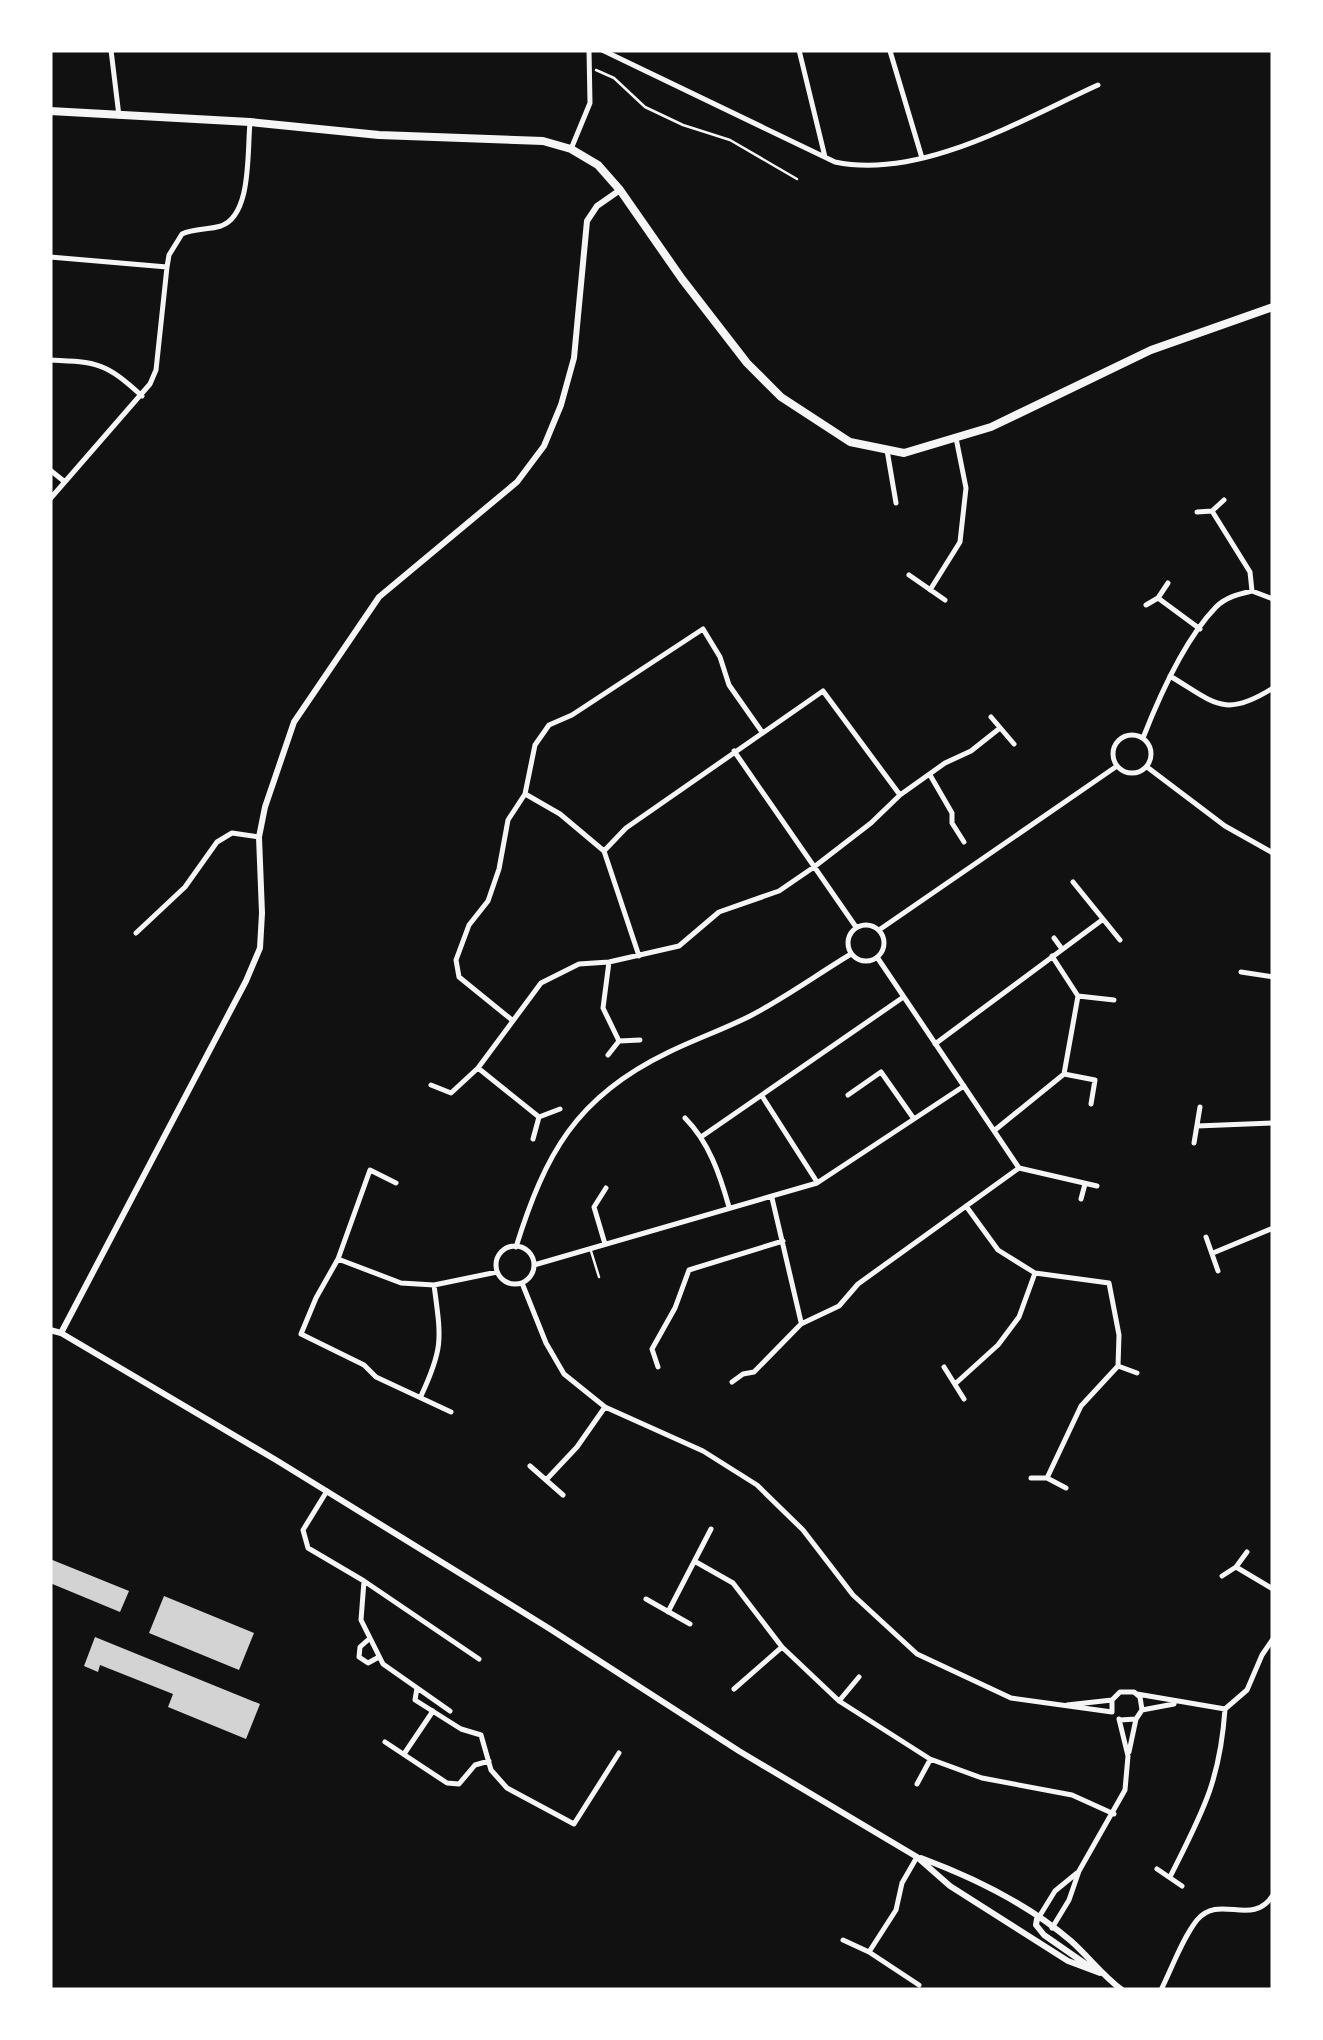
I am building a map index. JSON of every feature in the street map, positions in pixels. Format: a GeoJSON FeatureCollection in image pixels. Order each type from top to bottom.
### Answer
{"type":"FeatureCollection","features":[{"type":"Feature","properties":{"kind":"main road"},"geometry":{"type":"LineString","coordinates":[[50,110],[250,122],[379,136],[542,141],[570,149],[598,165],[620,190],[747,364],[781,397],[850,442],[904,453],[991,427],[1151,350],[1273,307]]}},
{"type":"Feature","properties":{"kind":"street"},"geometry":{"type":"LineString","coordinates":[[111,50],[120,116]]}},
{"type":"Feature","properties":{"kind":"street"},"geometry":{"type":"LineString","coordinates":[[570,149],[590,104],[588,50]]}},
{"type":"Feature","properties":{"kind":"street"},"geometry":{"type":"LineString","coordinates":[[602,50],[825,157],[858,167],[922,158],[962,146],[1098,85]]}},
{"type":"Feature","properties":{"kind":"street"},"geometry":{"type":"LineString","coordinates":[[799,50],[825,157]]}},
{"type":"Feature","properties":{"kind":"street"},"geometry":{"type":"LineString","coordinates":[[892,50],[922,158]]}},
{"type":"Feature","properties":{"kind":"street"},"geometry":{"type":"LineString","coordinates":[[50,499],[142,396],[156,370],[169,255],[182,234],[223,225],[242,207],[250,122]]}},
{"type":"Feature","properties":{"kind":"street"},"geometry":{"type":"LineString","coordinates":[[61,1334],[260,948],[260,837],[264,807],[294,722],[379,596],[517,482],[544,446],[561,406],[574,358],[587,221],[597,206],[620,190]]}},
{"type":"Feature","properties":{"kind":"street"},"geometry":{"type":"LineString","coordinates":[[50,257],[166,266]]}},
{"type":"Feature","properties":{"kind":"street"},"geometry":{"type":"LineString","coordinates":[[50,360],[104,366],[117,372],[142,396]]}},
{"type":"Feature","properties":{"kind":"street"},"geometry":{"type":"LineString","coordinates":[[930,590],[960,542],[966,488],[956,438]]}},
{"type":"Feature","properties":{"kind":"street"},"geometry":{"type":"LineString","coordinates":[[888,450],[896,504]]}},
{"type":"Feature","properties":{"kind":"street"},"geometry":{"type":"LineString","coordinates":[[50,470],[64,482]]}},
{"type":"Feature","properties":{"kind":"street"},"geometry":{"type":"LineString","coordinates":[[1198,512],[1212,511],[1224,500]]}},
{"type":"Feature","properties":{"kind":"street"},"geometry":{"type":"LineString","coordinates":[[1212,511],[1250,572],[1252,590]]}},
{"type":"Feature","properties":{"kind":"street"},"geometry":{"type":"LineString","coordinates":[[909,575],[945,600]]}},
{"type":"Feature","properties":{"kind":"street"},"geometry":{"type":"LineString","coordinates":[[1146,605],[1158,598],[1168,583]]}},
{"type":"Feature","properties":{"kind":"street"},"geometry":{"type":"LineString","coordinates":[[1143,738],[1170,676],[1217,606],[1233,595],[1252,590],[1273,599]]}},
{"type":"Feature","properties":{"kind":"street"},"geometry":{"type":"LineString","coordinates":[[1158,598],[1201,630]]}},
{"type":"Feature","properties":{"kind":"street"},"geometry":{"type":"LineString","coordinates":[[512,1020],[459,978],[456,960],[468,924],[488,901],[499,869],[508,820],[526,794],[535,745],[548,725],[572,715],[703,628],[720,656],[729,684],[762,732]]}},
{"type":"Feature","properties":{"kind":"street"},"geometry":{"type":"LineString","coordinates":[[1170,676],[1223,706],[1254,700],[1273,688]]}},
{"type":"Feature","properties":{"kind":"street"},"geometry":{"type":"LineString","coordinates":[[604,850],[626,828],[823,691],[900,795]]}},
{"type":"Feature","properties":{"kind":"street"},"geometry":{"type":"LineString","coordinates":[[992,717],[1014,744]]}},
{"type":"Feature","properties":{"kind":"street"},"geometry":{"type":"LineString","coordinates":[[446,1105],[451,1092],[478,1068],[541,983],[579,964],[608,962],[680,946],[719,912],[779,890],[814,867],[900,795],[946,762],[972,751],[1000,728]]}},
{"type":"Feature","properties":{"kind":"street"},"geometry":{"type":"LineString","coordinates":[[1131,735],[1143,738],[1150,748],[1147,766],[1132,774],[1117,766],[1113,755],[1120,739],[1131,735]]}},
{"type":"Feature","properties":{"kind":"street"},"geometry":{"type":"LineString","coordinates":[[734,751],[856,927]]}},
{"type":"Feature","properties":{"kind":"street"},"geometry":{"type":"LineString","coordinates":[[879,930],[1117,766]]}},
{"type":"Feature","properties":{"kind":"street"},"geometry":{"type":"LineString","coordinates":[[1147,766],[1225,826],[1273,852]]}},
{"type":"Feature","properties":{"kind":"street"},"geometry":{"type":"LineString","coordinates":[[930,775],[964,842]]}},
{"type":"Feature","properties":{"kind":"street"},"geometry":{"type":"LineString","coordinates":[[526,794],[560,814],[604,850],[639,956]]}},
{"type":"Feature","properties":{"kind":"street"},"geometry":{"type":"LineString","coordinates":[[150,938],[138,931],[185,888],[218,842],[232,833],[260,837]]}},
{"type":"Feature","properties":{"kind":"street"},"geometry":{"type":"LineString","coordinates":[[1073,882],[1120,940]]}},
{"type":"Feature","properties":{"kind":"street"},"geometry":{"type":"LineString","coordinates":[[935,1044],[1102,920]]}},
{"type":"Feature","properties":{"kind":"street"},"geometry":{"type":"LineString","coordinates":[[868,924],[879,930],[884,940],[877,957],[867,961],[851,954],[848,936],[856,927],[868,924]]}},
{"type":"Feature","properties":{"kind":"street"},"geometry":{"type":"LineString","coordinates":[[1054,938],[1062,949]]}},
{"type":"Feature","properties":{"kind":"street"},"geometry":{"type":"LineString","coordinates":[[516,1246],[528,1252],[534,1265],[530,1278],[522,1283],[506,1282],[497,1272],[499,1256],[516,1246],[531,1196],[551,1154],[584,1113],[621,1079],[753,1014],[851,954]]}},
{"type":"Feature","properties":{"kind":"street"},"geometry":{"type":"LineString","coordinates":[[994,1131],[1064,1074],[1078,996],[1052,956]]}},
{"type":"Feature","properties":{"kind":"street"},"geometry":{"type":"LineString","coordinates":[[877,957],[1019,1168],[1097,1186]]}},
{"type":"Feature","properties":{"kind":"street"},"geometry":{"type":"LineString","coordinates":[[608,962],[604,1008],[618,1041]]}},
{"type":"Feature","properties":{"kind":"street"},"geometry":{"type":"LineString","coordinates":[[1241,972],[1273,977]]}},
{"type":"Feature","properties":{"kind":"street"},"geometry":{"type":"LineString","coordinates":[[1078,996],[1114,1000]]}},
{"type":"Feature","properties":{"kind":"street"},"geometry":{"type":"LineString","coordinates":[[701,1137],[902,998]]}},
{"type":"Feature","properties":{"kind":"street"},"geometry":{"type":"LineString","coordinates":[[618,1041],[640,1040]]}},
{"type":"Feature","properties":{"kind":"street"},"geometry":{"type":"LineString","coordinates":[[608,1055],[618,1041]]}},
{"type":"Feature","properties":{"kind":"street"},"geometry":{"type":"LineString","coordinates":[[478,1068],[539,1117]]}},
{"type":"Feature","properties":{"kind":"street"},"geometry":{"type":"LineString","coordinates":[[848,1095],[881,1072],[914,1119]]}},
{"type":"Feature","properties":{"kind":"street"},"geometry":{"type":"LineString","coordinates":[[1064,1074],[1094,1080],[1090,1104]]}},
{"type":"Feature","properties":{"kind":"street"},"geometry":{"type":"LineString","coordinates":[[431,1085],[451,1092]]}},
{"type":"Feature","properties":{"kind":"street"},"geometry":{"type":"LineString","coordinates":[[534,1265],[818,1183],[964,1086]]}},
{"type":"Feature","properties":{"kind":"street"},"geometry":{"type":"LineString","coordinates":[[762,1096],[818,1183]]}},
{"type":"Feature","properties":{"kind":"street"},"geometry":{"type":"LineString","coordinates":[[1194,1144],[1200,1107]]}},
{"type":"Feature","properties":{"kind":"street"},"geometry":{"type":"LineString","coordinates":[[539,1117],[560,1109]]}},
{"type":"Feature","properties":{"kind":"street"},"geometry":{"type":"LineString","coordinates":[[533,1138],[539,1117]]}},
{"type":"Feature","properties":{"kind":"street"},"geometry":{"type":"LineString","coordinates":[[685,1118],[701,1137],[720,1174],[730,1207]]}},
{"type":"Feature","properties":{"kind":"street"},"geometry":{"type":"LineString","coordinates":[[1196,1126],[1273,1123]]}},
{"type":"Feature","properties":{"kind":"street"},"geometry":{"type":"LineString","coordinates":[[732,1382],[754,1372],[801,1324],[839,1306],[858,1284],[1019,1168]]}},
{"type":"Feature","properties":{"kind":"street"},"geometry":{"type":"LineString","coordinates":[[396,1183],[370,1170],[338,1259],[301,1334],[364,1365],[376,1377],[451,1412]]}},
{"type":"Feature","properties":{"kind":"street"},"geometry":{"type":"LineString","coordinates":[[1082,1200],[1085,1184]]}},
{"type":"Feature","properties":{"kind":"street"},"geometry":{"type":"LineString","coordinates":[[605,1245],[594,1207],[606,1188]]}},
{"type":"Feature","properties":{"kind":"street"},"geometry":{"type":"LineString","coordinates":[[772,1198],[801,1324]]}},
{"type":"Feature","properties":{"kind":"street"},"geometry":{"type":"LineString","coordinates":[[966,1206],[998,1250],[1034,1273],[1109,1283],[1119,1335],[1118,1366],[1081,1406],[1047,1478]]}},
{"type":"Feature","properties":{"kind":"street"},"geometry":{"type":"LineString","coordinates":[[1213,1254],[1273,1228]]}},
{"type":"Feature","properties":{"kind":"street"},"geometry":{"type":"LineString","coordinates":[[1206,1238],[1218,1271]]}},
{"type":"Feature","properties":{"kind":"street"},"geometry":{"type":"LineString","coordinates":[[658,1367],[652,1349],[689,1270],[782,1241]]}},
{"type":"Feature","properties":{"kind":"street"},"geometry":{"type":"LineString","coordinates":[[338,1259],[401,1283],[434,1285],[497,1272]]}},
{"type":"Feature","properties":{"kind":"street"},"geometry":{"type":"LineString","coordinates":[[955,1384],[998,1346],[1019,1317],[1034,1273]]}},
{"type":"Feature","properties":{"kind":"street"},"geometry":{"type":"LineString","coordinates":[[522,1283],[546,1343],[564,1374],[605,1407],[704,1451],[757,1485],[804,1530],[853,1596],[916,1654],[1011,1698],[1112,1712]]}},
{"type":"Feature","properties":{"kind":"street"},"geometry":{"type":"LineString","coordinates":[[421,1396],[442,1340],[434,1285]]}},
{"type":"Feature","properties":{"kind":"street"},"geometry":{"type":"LineString","coordinates":[[50,1330],[327,1491],[754,1760],[917,1857],[950,1886],[1068,1961],[1100,1974]]}},
{"type":"Feature","properties":{"kind":"street"},"geometry":{"type":"LineString","coordinates":[[640,1345],[652,1349]]}},
{"type":"Feature","properties":{"kind":"street"},"geometry":{"type":"LineString","coordinates":[[742,1362],[743,1374]]}},
{"type":"Feature","properties":{"kind":"street"},"geometry":{"type":"LineString","coordinates":[[944,1366],[964,1399]]}},
{"type":"Feature","properties":{"kind":"street"},"geometry":{"type":"LineString","coordinates":[[1118,1366],[1138,1373]]}},
{"type":"Feature","properties":{"kind":"street"},"geometry":{"type":"LineString","coordinates":[[546,1480],[605,1407]]}},
{"type":"Feature","properties":{"kind":"street"},"geometry":{"type":"LineString","coordinates":[[530,1466],[563,1495]]}},
{"type":"Feature","properties":{"kind":"street"},"geometry":{"type":"LineString","coordinates":[[1031,1478],[1047,1478],[1066,1488]]}},
{"type":"Feature","properties":{"kind":"street"},"geometry":{"type":"LineString","coordinates":[[327,1491],[303,1530],[308,1548],[479,1659]]}},
{"type":"Feature","properties":{"kind":"street"},"geometry":{"type":"LineString","coordinates":[[668,1612],[711,1529]]}},
{"type":"Feature","properties":{"kind":"street"},"geometry":{"type":"LineString","coordinates":[[1222,1576],[1236,1567],[1247,1552]]}},
{"type":"Feature","properties":{"kind":"street"},"geometry":{"type":"LineString","coordinates":[[696,1562],[733,1584],[782,1646],[839,1701],[930,1760],[982,1778],[1072,1795],[1114,1814]]}},
{"type":"Feature","properties":{"kind":"street"},"geometry":{"type":"LineString","coordinates":[[1236,1567],[1273,1589]]}},
{"type":"Feature","properties":{"kind":"street"},"geometry":{"type":"LineString","coordinates":[[364,1581],[361,1620],[379,1658],[450,1710]]}},
{"type":"Feature","properties":{"kind":"street"},"geometry":{"type":"LineString","coordinates":[[646,1599],[690,1624]]}},
{"type":"Feature","properties":{"kind":"street"},"geometry":{"type":"LineString","coordinates":[[368,1639],[360,1647],[359,1657],[368,1663],[379,1658]]}},
{"type":"Feature","properties":{"kind":"street"},"geometry":{"type":"LineString","coordinates":[[1170,1877],[1213,1788],[1222,1754],[1225,1709],[1247,1690],[1273,1639]]}},
{"type":"Feature","properties":{"kind":"street"},"geometry":{"type":"LineString","coordinates":[[734,1690],[782,1646]]}},
{"type":"Feature","properties":{"kind":"street"},"geometry":{"type":"LineString","coordinates":[[839,1701],[858,1676]]}},
{"type":"Feature","properties":{"kind":"street"},"geometry":{"type":"LineString","coordinates":[[417,1688],[415,1700],[460,1729],[481,1734],[491,1770],[507,1788],[574,1824],[619,1753]]}},
{"type":"Feature","properties":{"kind":"street"},"geometry":{"type":"LineString","coordinates":[[1059,1706],[1112,1700],[1128,1690],[1177,1704],[1225,1709]]}},
{"type":"Feature","properties":{"kind":"street"},"geometry":{"type":"LineString","coordinates":[[1137,1694],[1142,1710]]}},
{"type":"Feature","properties":{"kind":"street"},"geometry":{"type":"LineString","coordinates":[[1112,1700],[1112,1712],[1119,1720],[1128,1756]]}},
{"type":"Feature","properties":{"kind":"street"},"geometry":{"type":"LineString","coordinates":[[1033,1939],[1052,1928],[1069,1900],[1079,1870],[1126,1790],[1136,1719],[1142,1710],[1177,1704]]}},
{"type":"Feature","properties":{"kind":"street"},"geometry":{"type":"LineString","coordinates":[[404,1754],[433,1711]]}},
{"type":"Feature","properties":{"kind":"street"},"geometry":{"type":"LineString","coordinates":[[1119,1720],[1136,1719]]}},
{"type":"Feature","properties":{"kind":"street"},"geometry":{"type":"LineString","coordinates":[[386,1742],[448,1782],[458,1784],[475,1765],[489,1761]]}},
{"type":"Feature","properties":{"kind":"street"},"geometry":{"type":"LineString","coordinates":[[917,1784],[930,1760]]}},
{"type":"Feature","properties":{"kind":"street"},"geometry":{"type":"LineString","coordinates":[[917,1857],[960,1872],[1038,1918],[1072,1942],[1100,1974]]}},
{"type":"Feature","properties":{"kind":"street"},"geometry":{"type":"LineString","coordinates":[[869,1952],[896,1910],[902,1883],[917,1857]]}},
{"type":"Feature","properties":{"kind":"street"},"geometry":{"type":"LineString","coordinates":[[1079,1870],[1055,1892],[1036,1925],[1044,1935],[1122,1990]]}},
{"type":"Feature","properties":{"kind":"street"},"geometry":{"type":"LineString","coordinates":[[1157,1870],[1182,1886]]}},
{"type":"Feature","properties":{"kind":"street"},"geometry":{"type":"LineString","coordinates":[[1161,1990],[1198,1918],[1218,1908],[1251,1912],[1266,1907],[1273,1895]]}},
{"type":"Feature","properties":{"kind":"street"},"geometry":{"type":"LineString","coordinates":[[843,1940],[869,1952],[918,1985]]}},
{"type":"Feature","properties":{"kind":"lane"},"geometry":{"type":"LineString","coordinates":[[591,1249],[599,1277]]}},
{"type":"Feature","properties":{"kind":"path"},"geometry":{"type":"LineString","coordinates":[[590,67],[614,78],[645,107],[683,125],[730,140],[797,179]]}},
{"type":"Feature","properties":{"kind":"building"},"geometry":{"type":"Polygon","coordinates":[[[50,1559],[129,1591],[120,1612],[50,1583],[50,1559]]]}},
{"type":"Feature","properties":{"kind":"building"},"geometry":{"type":"Polygon","coordinates":[[[164,1596],[254,1633],[239,1670],[149,1633],[164,1596]]]}},
{"type":"Feature","properties":{"kind":"building"},"geometry":{"type":"Polygon","coordinates":[[[95,1637],[260,1704],[246,1739],[168,1707],[173,1694],[100,1665],[98,1672],[84,1666],[95,1637]]]}}]}
